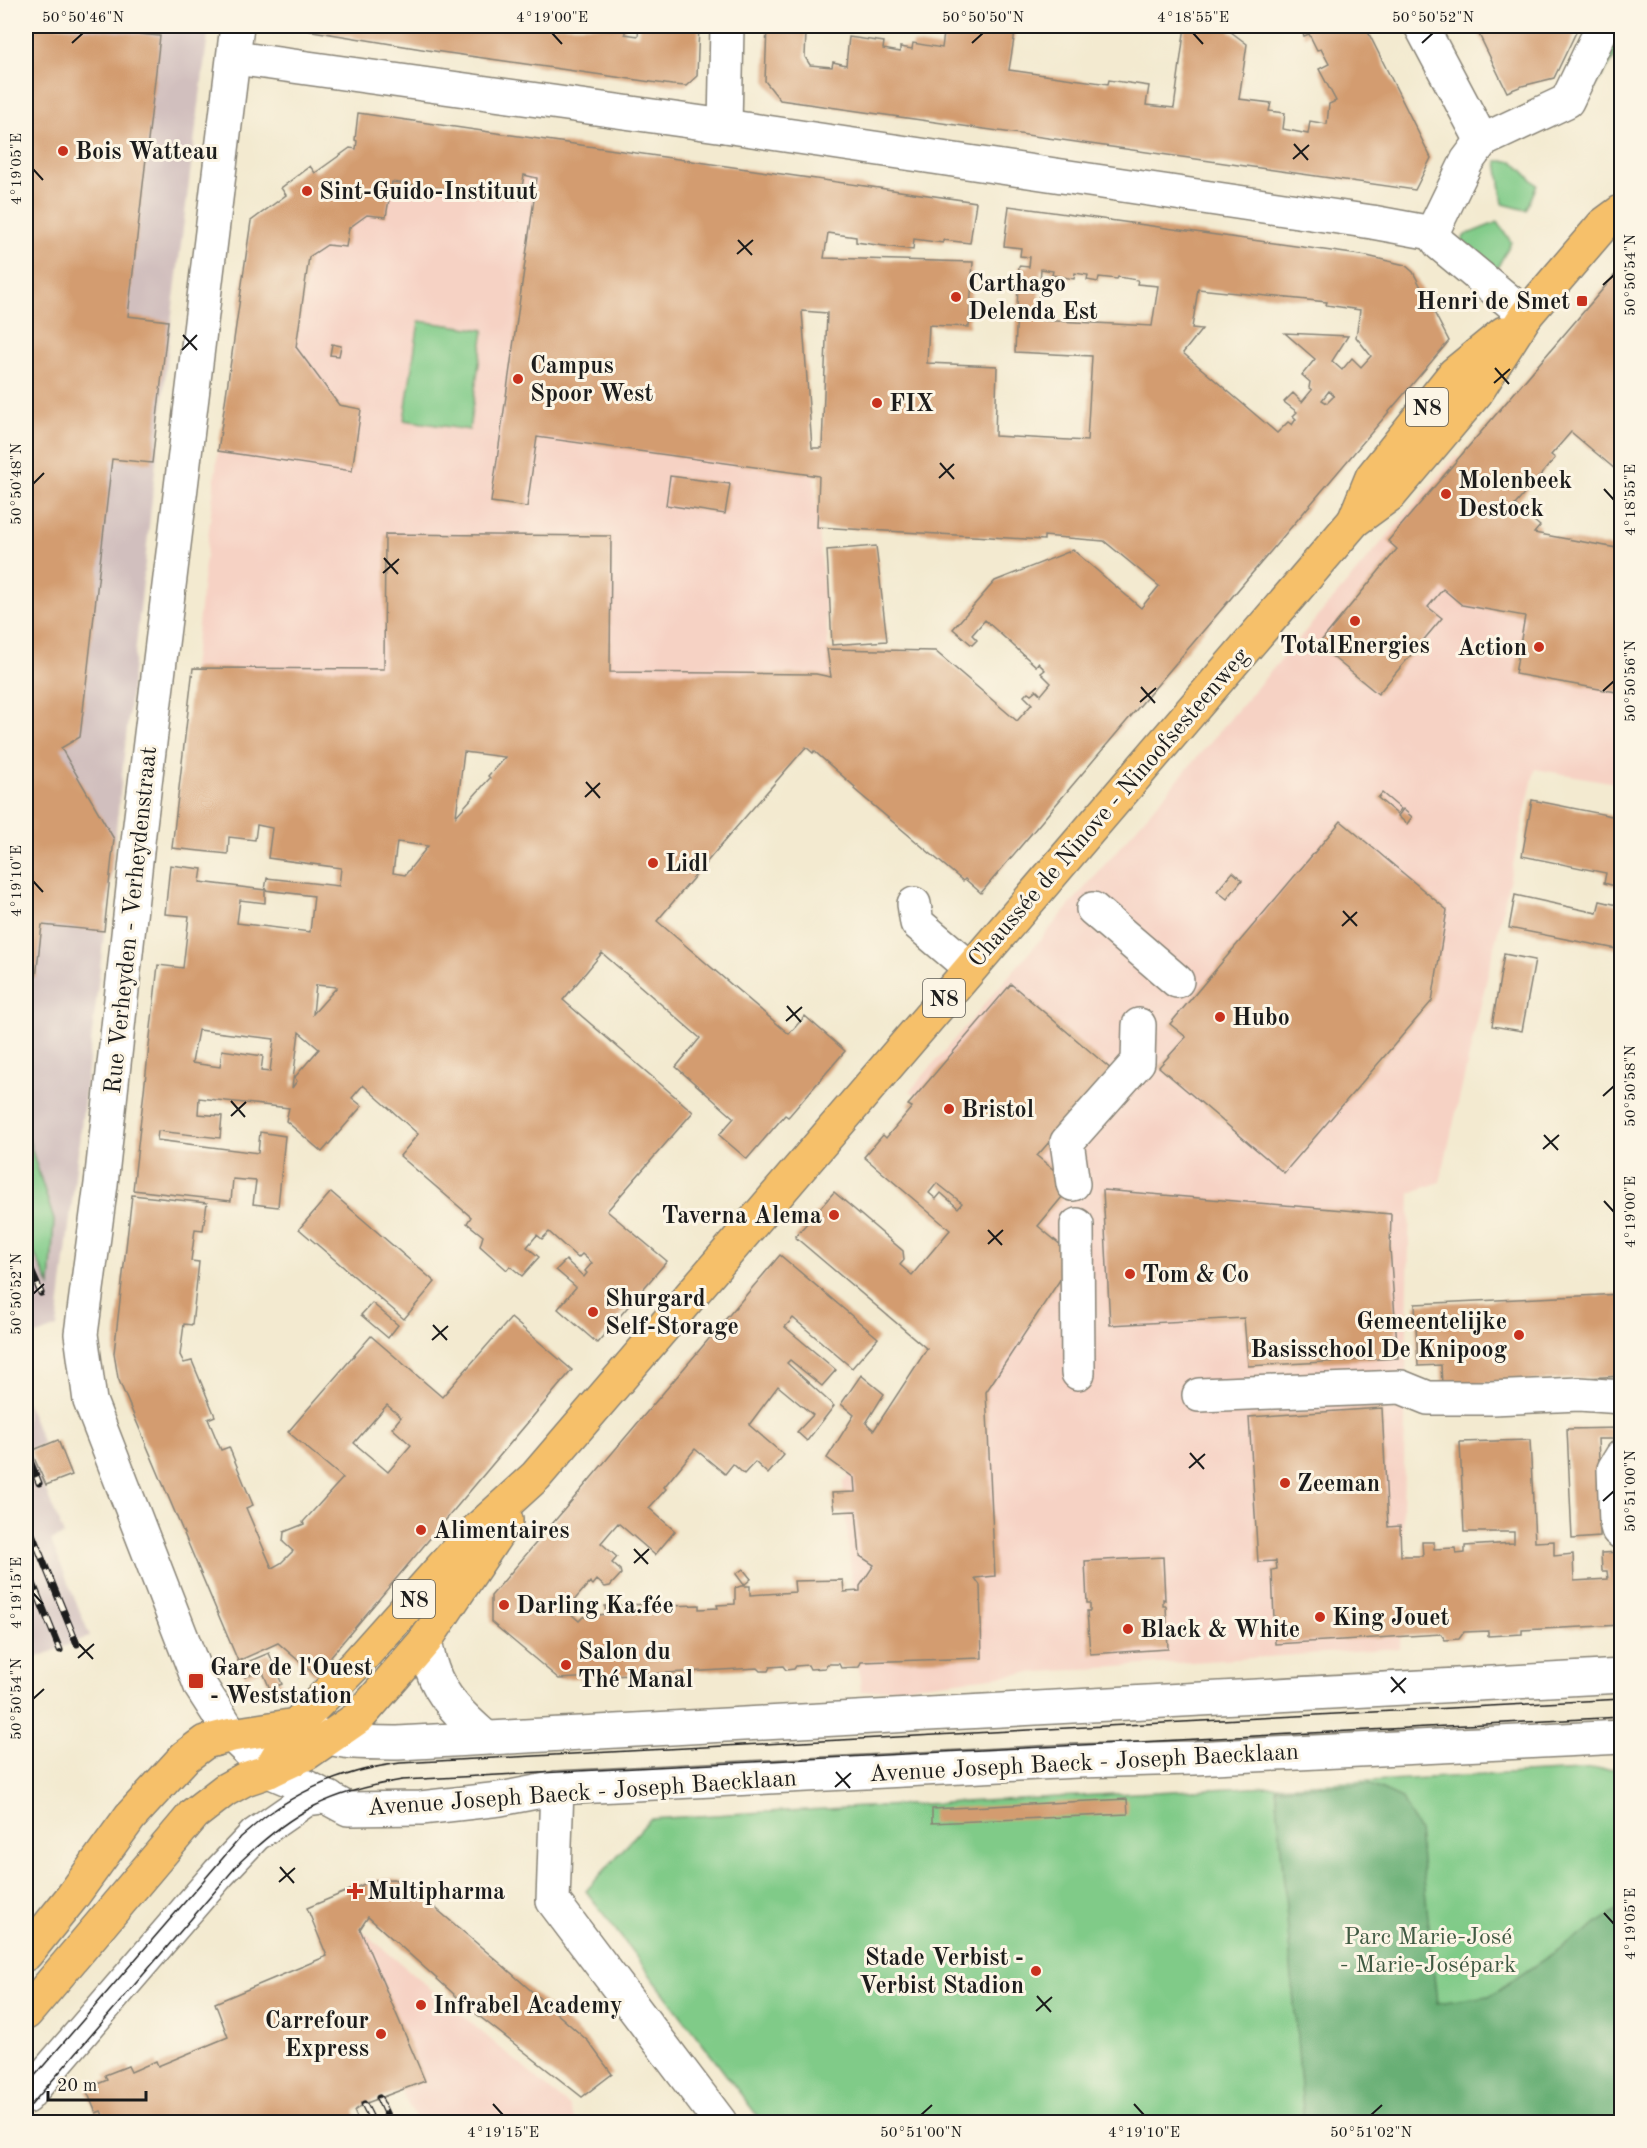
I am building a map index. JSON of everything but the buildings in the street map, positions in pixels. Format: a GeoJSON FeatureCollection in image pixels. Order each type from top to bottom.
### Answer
{"type":"FeatureCollection","features":[{"type":"Feature","properties":{"kind":"main road","name":"N8"},"geometry":{"type":"LineString","coordinates":[[1526,315],[1615,224],[1622,188]]}},
{"type":"Feature","properties":{"kind":"main road","name":"Chaussée de Ninove - Ninoofsesteenweg"},"geometry":{"type":"LineString","coordinates":[[269,1771],[296,1725],[348,1672],[470,1537],[536,1476],[1353,521],[1391,494],[1469,402],[1526,315]]}},
{"type":"Feature","properties":{"kind":"main road","name":"Chaussée de Ninove - Ninoofsesteenweg"},"geometry":{"type":"LineString","coordinates":[[26,2013],[194,1814],[225,1790],[245,1779],[337,1741],[425,1641],[536,1476]]}},
{"type":"Feature","properties":{"kind":"main road"},"geometry":{"type":"LineString","coordinates":[[26,1954],[72,1897],[130,1817],[185,1757],[205,1742],[232,1735],[296,1725]]}},
{"type":"Feature","properties":{"kind":"street","name":"Rue Verheyden - Verheydenstraat"},"geometry":{"type":"LineString","coordinates":[[237,26],[235,58],[139,833],[101,1184],[81,1334],[90,1401],[201,1687],[232,1735],[269,1771]]}},
{"type":"Feature","properties":{"kind":"street"},"geometry":{"type":"LineString","coordinates":[[725,126],[727,26]]}},
{"type":"Feature","properties":{"kind":"street"},"geometry":{"type":"LineString","coordinates":[[1420,26],[1482,141]]}},
{"type":"Feature","properties":{"kind":"street"},"geometry":{"type":"LineString","coordinates":[[1432,233],[1467,161],[1482,141],[1567,101],[1603,26]]}},
{"type":"Feature","properties":{"kind":"street"},"geometry":{"type":"LineString","coordinates":[[235,58],[725,126],[1360,220],[1432,233],[1440,244],[1526,315]]}},
{"type":"Feature","properties":{"kind":"street"},"geometry":{"type":"LineString","coordinates":[[914,904],[917,923],[963,976]]}},
{"type":"Feature","properties":{"kind":"street"},"geometry":{"type":"LineString","coordinates":[[1093,909],[1177,981]]}},
{"type":"Feature","properties":{"kind":"street"},"geometry":{"type":"LineString","coordinates":[[892,928],[963,976]]}},
{"type":"Feature","properties":{"kind":"street"},"geometry":{"type":"LineString","coordinates":[[1073,1184],[1067,1142],[1138,1062],[1139,1025]]}},
{"type":"Feature","properties":{"kind":"street"},"geometry":{"type":"LineString","coordinates":[[1077,1225],[1078,1373]]}},
{"type":"Feature","properties":{"kind":"street"},"geometry":{"type":"LineString","coordinates":[[1198,1395],[1401,1387],[1428,1398],[1579,1394],[1622,1397]]}},
{"type":"Feature","properties":{"kind":"street"},"geometry":{"type":"LineString","coordinates":[[1622,1456],[1614,1469],[1617,1523],[1618,1530],[1622,1533]]}},
{"type":"Feature","properties":{"kind":"street"},"geometry":{"type":"LineString","coordinates":[[425,1641],[432,1670],[443,1692],[461,1716],[485,1737]]}},
{"type":"Feature","properties":{"kind":"street"},"geometry":{"type":"LineString","coordinates":[[296,1725],[337,1741],[398,1743],[1622,1676]]}},
{"type":"Feature","properties":{"kind":"street","name":"Avenue Joseph Baeck - Joseph Baecklaan"},"geometry":{"type":"LineString","coordinates":[[269,1771],[315,1791],[348,1809],[421,1808],[500,1799],[557,1788],[1077,1761],[1194,1758],[1622,1737]]}},
{"type":"Feature","properties":{"kind":"street","name":"Chaussée de Ninove - Ninoofsesteenweg"},"geometry":{"type":"LineString","coordinates":[[26,2097],[228,1863],[255,1835],[315,1791],[309,1774],[337,1741]]}},
{"type":"Feature","properties":{"kind":"street"},"geometry":{"type":"LineString","coordinates":[[269,1771],[275,1820]]}},
{"type":"Feature","properties":{"kind":"street"},"geometry":{"type":"LineString","coordinates":[[557,1788],[553,1901],[720,2122]]}},
{"type":"Feature","properties":{"kind":"street"},"geometry":{"type":"LineString","coordinates":[[26,1930],[72,1897]]}},
{"type":"Feature","properties":{"kind":"shaded area"},"geometry":{"type":"Polygon","coordinates":[[[26,26],[209,26],[172,314],[111,876],[57,1327],[26,1339],[26,1236],[50,1285],[54,1220],[26,1132],[26,26]]]}},
{"type":"Feature","properties":{"kind":"shaded area","name":"Campus Spoor West"},"geometry":{"type":"Polygon","coordinates":[[[358,113],[801,177],[794,224],[831,677],[816,674],[193,668],[218,451],[251,221],[286,195],[281,188],[310,166],[316,173],[350,148],[356,148],[358,113]]]}},
{"type":"Feature","properties":{"kind":"shaded area"},"geometry":{"type":"Polygon","coordinates":[[[1456,456],[1540,526],[1535,533],[1621,549],[1621,784],[1535,769],[1440,1182],[1410,1193],[1400,1648],[1026,1673],[861,1692],[843,1483],[1041,1205],[910,1091],[1456,456]]]}},
{"type":"Feature","properties":{"kind":"shaded area"},"geometry":{"type":"Polygon","coordinates":[[[26,1401],[43,1444],[29,1450],[64,1535],[51,1541],[90,1636],[26,1662],[26,1401]]]}},
{"type":"Feature","properties":{"kind":"shaded area","name":"Infrabel Academy"},"geometry":{"type":"Polygon","coordinates":[[[360,1929],[569,2106],[576,2122],[417,2122],[401,2091],[425,2081],[360,1929]]]}},
{"type":"Feature","properties":{"kind":"green space"},"geometry":{"type":"Polygon","coordinates":[[[1609,34],[1619,50],[1585,102],[1575,106],[1609,34]]]}},
{"type":"Feature","properties":{"kind":"green space"},"geometry":{"type":"Polygon","coordinates":[[[1497,161],[1513,161],[1537,185],[1526,210],[1503,204],[1497,161]]]}},
{"type":"Feature","properties":{"kind":"green space"},"geometry":{"type":"Polygon","coordinates":[[[1498,222],[1511,242],[1494,274],[1459,245],[1465,235],[1498,222]]]}},
{"type":"Feature","properties":{"kind":"green space"},"geometry":{"type":"Polygon","coordinates":[[[419,321],[484,330],[469,430],[404,420],[419,321]]]}},
{"type":"Feature","properties":{"kind":"green space"},"geometry":{"type":"Polygon","coordinates":[[[26,1132],[54,1220],[50,1286],[26,1236],[26,1132]]]}},
{"type":"Feature","properties":{"kind":"green space","name":"Parc Marie-José - Marie-Josépark"},"geometry":{"type":"Polygon","coordinates":[[[1621,1768],[1621,2122],[762,2122],[586,1891],[650,1819],[1621,1768]]]}},
{"type":"Feature","properties":{"kind":"green space"},"geometry":{"type":"Polygon","coordinates":[[[1369,1784],[1402,1799],[1419,1832],[1437,2003],[1489,1996],[1621,1908],[1621,2122],[1304,2122],[1276,1788],[1369,1784]]]}},
{"type":"Feature","properties":{"kind":"tram line"},"geometry":{"type":"LineString","coordinates":[[26,2086],[241,1837],[270,1813],[300,1794],[365,1769],[400,1763],[1622,1699]]}},
{"type":"Feature","properties":{"kind":"tram line"},"geometry":{"type":"LineString","coordinates":[[26,2111],[241,1861],[278,1829],[314,1806],[377,1785],[402,1780],[1622,1717]]}},
{"type":"Feature","properties":{"kind":"railway"},"geometry":{"type":"LineString","coordinates":[[26,1259],[41,1293]]}},
{"type":"Feature","properties":{"kind":"railway"},"geometry":{"type":"LineString","coordinates":[[26,1451],[39,1483]]}},
{"type":"Feature","properties":{"kind":"railway"},"geometry":{"type":"LineString","coordinates":[[26,1519],[77,1644]]}},
{"type":"Feature","properties":{"kind":"railway"},"geometry":{"type":"LineString","coordinates":[[26,1566],[60,1650]]}},
{"type":"Feature","properties":{"kind":"railway"},"geometry":{"type":"LineString","coordinates":[[379,2098],[390,2122]]}},
{"type":"Feature","properties":{"kind":"railway"},"geometry":{"type":"LineString","coordinates":[[364,2104],[373,2122]]}},
{"type":"Feature","properties":{"kind":"place","name":"Bois Watteau"},"geometry":{"type":"Point","coordinates":[63,151]}},
{"type":"Feature","properties":{"kind":"place","name":"Sint-Guido-Instituut"},"geometry":{"type":"Point","coordinates":[307,191]}},
{"type":"Feature","properties":{"kind":"place","name":"Carthago Delenda Est"},"geometry":{"type":"Point","coordinates":[956,297]}},
{"type":"Feature","properties":{"kind":"place","name":"Henri de Smet"},"geometry":{"type":"Point","coordinates":[1582,301]}},
{"type":"Feature","properties":{"kind":"place","name":"Campus Spoor West"},"geometry":{"type":"Point","coordinates":[518,379]}},
{"type":"Feature","properties":{"kind":"place","name":"FIX"},"geometry":{"type":"Point","coordinates":[877,403]}},
{"type":"Feature","properties":{"kind":"place","name":"Molenbeek Destock"},"geometry":{"type":"Point","coordinates":[1446,494]}},
{"type":"Feature","properties":{"kind":"place","name":"TotalEnergies"},"geometry":{"type":"Point","coordinates":[1355,621]}},
{"type":"Feature","properties":{"kind":"place","name":"Action"},"geometry":{"type":"Point","coordinates":[1539,647]}},
{"type":"Feature","properties":{"kind":"place","name":"Lidl"},"geometry":{"type":"Point","coordinates":[653,863]}},
{"type":"Feature","properties":{"kind":"place","name":"Hubo"},"geometry":{"type":"Point","coordinates":[1220,1017]}},
{"type":"Feature","properties":{"kind":"place","name":"Bristol"},"geometry":{"type":"Point","coordinates":[949,1109]}},
{"type":"Feature","properties":{"kind":"place","name":"Taverna Alema"},"geometry":{"type":"Point","coordinates":[834,1215]}},
{"type":"Feature","properties":{"kind":"place","name":"Tom & Co"},"geometry":{"type":"Point","coordinates":[1130,1274]}},
{"type":"Feature","properties":{"kind":"place","name":"Shurgard Self-Storage"},"geometry":{"type":"Point","coordinates":[593,1312]}},
{"type":"Feature","properties":{"kind":"place","name":"Gemeentelijke Basisschool De Knipoog"},"geometry":{"type":"Point","coordinates":[1519,1335]}},
{"type":"Feature","properties":{"kind":"place","name":"Zeeman"},"geometry":{"type":"Point","coordinates":[1285,1483]}},
{"type":"Feature","properties":{"kind":"place","name":"Alimentaires"},"geometry":{"type":"Point","coordinates":[421,1530]}},
{"type":"Feature","properties":{"kind":"place","name":"Darling Ka.fée"},"geometry":{"type":"Point","coordinates":[504,1605]}},
{"type":"Feature","properties":{"kind":"place","name":"King Jouet"},"geometry":{"type":"Point","coordinates":[1320,1617]}},
{"type":"Feature","properties":{"kind":"place","name":"Black & White"},"geometry":{"type":"Point","coordinates":[1128,1629]}},
{"type":"Feature","properties":{"kind":"place","name":"Salon du Thé Manal"},"geometry":{"type":"Point","coordinates":[566,1665]}},
{"type":"Feature","properties":{"kind":"place","name":"Gare de l'Ouest - Weststation"},"geometry":{"type":"Point","coordinates":[196,1681]}},
{"type":"Feature","properties":{"kind":"place","name":"Multipharma"},"geometry":{"type":"Point","coordinates":[355,1891]}},
{"type":"Feature","properties":{"kind":"place","name":"Stade Verbist - Verbist Stadion"},"geometry":{"type":"Point","coordinates":[1036,1971]}},
{"type":"Feature","properties":{"kind":"place","name":"Infrabel Academy"},"geometry":{"type":"Point","coordinates":[421,2005]}},
{"type":"Feature","properties":{"kind":"place","name":"Carrefour Express"},"geometry":{"type":"Point","coordinates":[381,2034]}}]}
